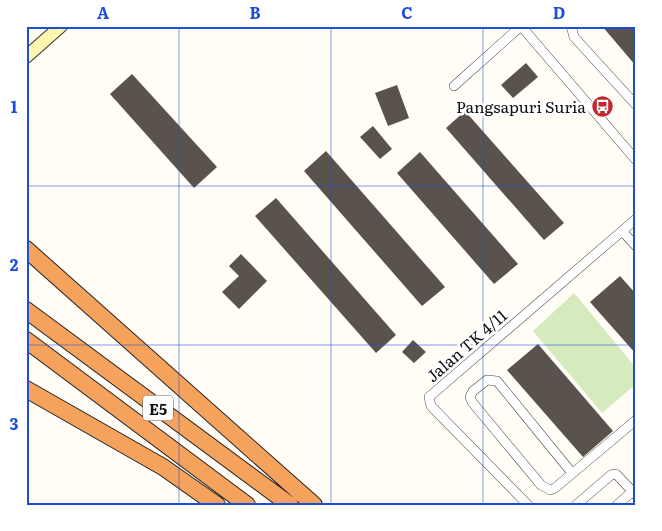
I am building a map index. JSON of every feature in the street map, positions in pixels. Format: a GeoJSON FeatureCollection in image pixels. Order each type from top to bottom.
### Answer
{"type":"FeatureCollection","features":[{"type":"Feature","properties":{"kind":"highway"},"geometry":{"type":"LineString","coordinates":[[26,249],[314,505]]}},
{"type":"Feature","properties":{"kind":"highway","name":"E5"},"geometry":{"type":"LineString","coordinates":[[26,310],[290,505]]}},
{"type":"Feature","properties":{"kind":"highway","name":"E5"},"geometry":{"type":"LineString","coordinates":[[26,340],[247,505]]}},
{"type":"Feature","properties":{"kind":"highway"},"geometry":{"type":"LineString","coordinates":[[26,389],[163,467],[217,505]]}},
{"type":"Feature","properties":{"kind":"main road"},"geometry":{"type":"LineString","coordinates":[[26,58],[61,26]]}},
{"type":"Feature","properties":{"kind":"street"},"geometry":{"type":"LineString","coordinates":[[454,86],[521,26],[636,160]]}},
{"type":"Feature","properties":{"kind":"street"},"geometry":{"type":"LineString","coordinates":[[571,26],[574,37],[636,105]]}},
{"type":"Feature","properties":{"kind":"street","name":"Jalan TK 4/11"},"geometry":{"type":"LineString","coordinates":[[528,505],[431,406],[429,397],[636,219]]}},
{"type":"Feature","properties":{"kind":"street"},"geometry":{"type":"LineString","coordinates":[[622,231],[636,246]]}},
{"type":"Feature","properties":{"kind":"street"},"geometry":{"type":"LineString","coordinates":[[572,473],[496,381],[487,380],[473,391],[470,397],[472,402],[541,485],[550,490],[555,488],[636,420]]}},
{"type":"Feature","properties":{"kind":"street"},"geometry":{"type":"LineString","coordinates":[[576,505],[611,475],[616,474],[634,493],[617,505]]}},
{"type":"Feature","properties":{"kind":"green space"},"geometry":{"type":"Polygon","coordinates":[[[574,293],[636,368],[636,384],[602,413],[533,331],[574,293]]]}},
{"type":"Feature","properties":{"kind":"building"},"geometry":{"type":"Polygon","coordinates":[[[602,26],[631,26],[636,32],[636,66],[602,26]]]}},
{"type":"Feature","properties":{"kind":"building"},"geometry":{"type":"Polygon","coordinates":[[[526,63],[538,77],[513,98],[501,85],[526,63]]]}},
{"type":"Feature","properties":{"kind":"building"},"geometry":{"type":"Polygon","coordinates":[[[132,74],[217,167],[194,188],[110,94],[132,74]]]}},
{"type":"Feature","properties":{"kind":"building"},"geometry":{"type":"Polygon","coordinates":[[[397,85],[409,118],[388,126],[375,93],[397,85]]]}},
{"type":"Feature","properties":{"kind":"building"},"geometry":{"type":"Polygon","coordinates":[[[465,111],[564,223],[544,240],[446,128],[465,111]]]}},
{"type":"Feature","properties":{"kind":"building"},"geometry":{"type":"Polygon","coordinates":[[[373,126],[392,149],[380,159],[360,137],[373,126]]]}},
{"type":"Feature","properties":{"kind":"building"},"geometry":{"type":"Polygon","coordinates":[[[326,151],[445,287],[422,306],[304,171],[326,151]]]}},
{"type":"Feature","properties":{"kind":"building"},"geometry":{"type":"Polygon","coordinates":[[[420,152],[518,264],[494,284],[397,173],[420,152]]]}},
{"type":"Feature","properties":{"kind":"building"},"geometry":{"type":"Polygon","coordinates":[[[276,198],[396,335],[376,353],[255,216],[276,198]]]}},
{"type":"Feature","properties":{"kind":"building"},"geometry":{"type":"Polygon","coordinates":[[[241,254],[267,281],[239,309],[222,292],[239,276],[229,266],[241,254]]]}},
{"type":"Feature","properties":{"kind":"building"},"geometry":{"type":"Polygon","coordinates":[[[620,276],[636,294],[636,354],[590,302],[620,276]]]}},
{"type":"Feature","properties":{"kind":"building"},"geometry":{"type":"Polygon","coordinates":[[[413,340],[426,352],[414,363],[402,352],[413,340]]]}},
{"type":"Feature","properties":{"kind":"building"},"geometry":{"type":"Polygon","coordinates":[[[538,344],[613,431],[583,457],[507,370],[538,344]]]}},
{"type":"Feature","properties":{"kind":"place","name":"Pangsapuri Suria"},"geometry":{"type":"Point","coordinates":[602,106]}}]}
